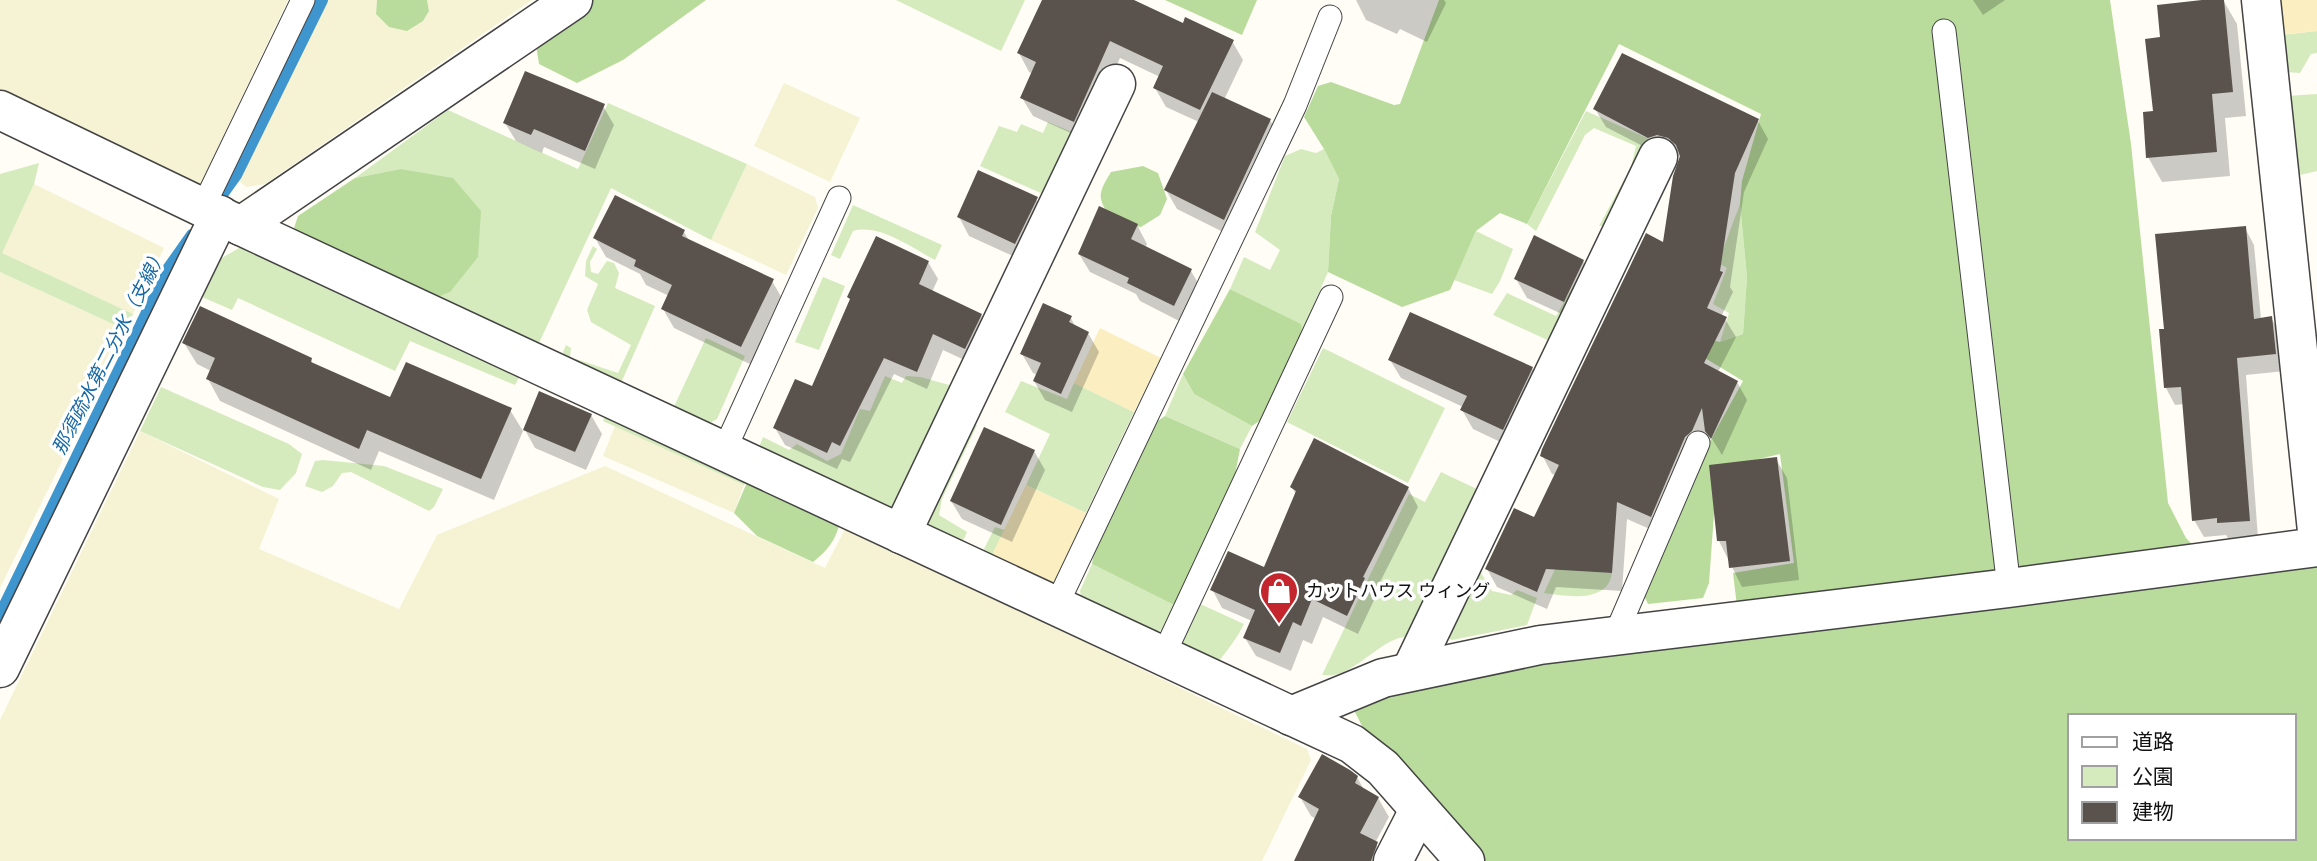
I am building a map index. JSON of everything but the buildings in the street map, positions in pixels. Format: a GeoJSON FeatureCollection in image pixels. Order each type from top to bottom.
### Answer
{"type":"FeatureCollection","features":[{"type":"Feature","properties":{"kind":"street"},"geometry":{"type":"LineString","coordinates":[[0,668],[222,216],[573,0]]}},
{"type":"Feature","properties":{"kind":"street"},"geometry":{"type":"LineString","coordinates":[[2261,0],[2317,531]]}},
{"type":"Feature","properties":{"kind":"street"},"geometry":{"type":"LineString","coordinates":[[901,534],[1116,85]]}},
{"type":"Feature","properties":{"kind":"street"},"geometry":{"type":"LineString","coordinates":[[0,110],[1352,744],[1383,768],[1465,861]]}},
{"type":"Feature","properties":{"kind":"street"},"geometry":{"type":"LineString","coordinates":[[1411,671],[1658,157]]}},
{"type":"Feature","properties":{"kind":"street"},"geometry":{"type":"LineString","coordinates":[[1290,716],[1383,678],[1540,645],[2009,588],[2317,547]]}},
{"type":"Feature","properties":{"kind":"street"},"geometry":{"type":"LineString","coordinates":[[1393,861],[1419,810]]}},
{"type":"Feature","properties":{"kind":"lane"},"geometry":{"type":"LineString","coordinates":[[222,216],[303,0]]}},
{"type":"Feature","properties":{"kind":"lane"},"geometry":{"type":"LineString","coordinates":[[1056,606],[1295,105],[1330,17]]}},
{"type":"Feature","properties":{"kind":"lane"},"geometry":{"type":"LineString","coordinates":[[1944,31],[2009,588]]}},
{"type":"Feature","properties":{"kind":"lane"},"geometry":{"type":"LineString","coordinates":[[724,451],[839,198]]}},
{"type":"Feature","properties":{"kind":"lane"},"geometry":{"type":"LineString","coordinates":[[1163,656],[1331,297]]}},
{"type":"Feature","properties":{"kind":"lane"},"geometry":{"type":"LineString","coordinates":[[1615,636],[1698,443]]}},
{"type":"Feature","properties":{"kind":"shaded area"},"geometry":{"type":"Polygon","coordinates":[[[0,0],[288,0],[199,187],[0,98],[0,0]]]}},
{"type":"Feature","properties":{"kind":"shaded area"},"geometry":{"type":"Polygon","coordinates":[[[328,0],[377,0],[376,14],[423,21],[429,11],[427,0],[532,0],[265,184],[246,187],[238,180],[328,0]]]}},
{"type":"Feature","properties":{"kind":"shaded area"},"geometry":{"type":"Polygon","coordinates":[[[784,83],[860,118],[830,182],[754,146],[784,83]]]}},
{"type":"Feature","properties":{"kind":"shaded area"},"geometry":{"type":"Polygon","coordinates":[[[747,164],[815,197],[818,208],[786,275],[711,240],[747,164]]]}},
{"type":"Feature","properties":{"kind":"shaded area"},"geometry":{"type":"Polygon","coordinates":[[[34,184],[164,248],[133,314],[1,253],[34,184]]]}},
{"type":"Feature","properties":{"kind":"shaded area"},"geometry":{"type":"Polygon","coordinates":[[[0,272],[126,330],[0,588],[0,272]]]}},
{"type":"Feature","properties":{"kind":"shaded area"},"geometry":{"type":"Polygon","coordinates":[[[615,426],[744,485],[734,513],[603,456],[615,426]]]}},
{"type":"Feature","properties":{"kind":"shaded area"},"geometry":{"type":"Polygon","coordinates":[[[140,431],[279,499],[259,549],[399,609],[437,535],[605,466],[825,568],[846,527],[1307,749],[1311,760],[1262,861],[0,861],[0,720],[140,431]]]}},
{"type":"Feature","properties":{"kind":"green space"},"geometry":{"type":"Polygon","coordinates":[[[377,0],[427,0],[429,11],[423,21],[407,31],[389,27],[376,14],[377,0]]]}},
{"type":"Feature","properties":{"kind":"green space"},"geometry":{"type":"Polygon","coordinates":[[[591,0],[706,0],[623,60],[577,83],[539,64],[535,38],[591,0]]]}},
{"type":"Feature","properties":{"kind":"green space"},"geometry":{"type":"Polygon","coordinates":[[[896,0],[1025,0],[1001,51],[896,0]]]}},
{"type":"Feature","properties":{"kind":"green space"},"geometry":{"type":"Polygon","coordinates":[[[1165,0],[1257,0],[1242,35],[1165,0]]]}},
{"type":"Feature","properties":{"kind":"green space"},"geometry":{"type":"Polygon","coordinates":[[[1439,0],[2110,0],[2131,144],[2168,503],[2186,538],[2217,571],[2317,559],[2317,861],[1478,861],[1369,740],[1355,712],[1364,697],[1412,679],[1740,631],[1733,573],[1794,563],[1780,454],[1726,467],[1715,500],[1709,583],[1703,598],[1648,604],[1644,596],[1708,445],[1743,381],[1690,349],[1694,336],[1720,342],[1743,334],[1747,277],[1740,204],[1742,181],[1761,114],[1619,44],[1527,224],[1500,213],[1476,231],[1450,290],[1402,307],[1328,272],[1331,216],[1339,179],[1304,117],[1318,86],[1331,82],[1394,105],[1400,104],[1439,0]]]}},
{"type":"Feature","properties":{"kind":"green space"},"geometry":{"type":"Polygon","coordinates":[[[2317,31],[2317,53],[2311,54],[2300,73],[2285,72],[2281,35],[2317,31]]]}},
{"type":"Feature","properties":{"kind":"green space"},"geometry":{"type":"Polygon","coordinates":[[[2317,94],[2317,171],[2296,176],[2287,96],[2317,94]]]}},
{"type":"Feature","properties":{"kind":"green space"},"geometry":{"type":"Polygon","coordinates":[[[608,103],[747,164],[711,240],[611,188],[539,343],[435,298],[400,169],[355,178],[448,110],[578,169],[608,103]]]}},
{"type":"Feature","properties":{"kind":"green space"},"geometry":{"type":"Polygon","coordinates":[[[1586,111],[1656,142],[1610,225],[1599,226],[1631,167],[1636,146],[1594,128],[1585,135],[1536,231],[1527,224],[1586,111]]]}},
{"type":"Feature","properties":{"kind":"green space"},"geometry":{"type":"Polygon","coordinates":[[[1048,122],[1072,132],[1043,194],[980,166],[999,126],[1017,132],[1021,124],[1043,133],[1048,122]]]}},
{"type":"Feature","properties":{"kind":"green space"},"geometry":{"type":"Polygon","coordinates":[[[1301,149],[1316,153],[1324,149],[1339,179],[1331,216],[1328,272],[1302,331],[1300,324],[1230,289],[1244,257],[1270,270],[1280,250],[1255,232],[1285,156],[1301,149]]]}},
{"type":"Feature","properties":{"kind":"green space"},"geometry":{"type":"Polygon","coordinates":[[[39,163],[34,184],[2,253],[133,314],[126,330],[0,272],[0,174],[39,163]]]}},
{"type":"Feature","properties":{"kind":"green space"},"geometry":{"type":"Polygon","coordinates":[[[1143,166],[1158,173],[1167,199],[1160,215],[1141,227],[1122,222],[1111,215],[1103,206],[1101,192],[1111,172],[1143,166]]]}},
{"type":"Feature","properties":{"kind":"green space"},"geometry":{"type":"Polygon","coordinates":[[[400,169],[453,178],[481,211],[478,257],[450,292],[435,298],[306,241],[294,228],[298,216],[355,178],[400,169]]]}},
{"type":"Feature","properties":{"kind":"green space"},"geometry":{"type":"Polygon","coordinates":[[[1740,204],[1747,277],[1743,334],[1720,342],[1729,313],[1713,304],[1727,268],[1718,263],[1740,204]]]}},
{"type":"Feature","properties":{"kind":"green space"},"geometry":{"type":"Polygon","coordinates":[[[853,205],[942,245],[935,260],[884,233],[863,229],[853,231],[840,259],[831,255],[853,205]]]}},
{"type":"Feature","properties":{"kind":"green space"},"geometry":{"type":"Polygon","coordinates":[[[1476,231],[1513,249],[1492,294],[1454,280],[1476,231]]]}},
{"type":"Feature","properties":{"kind":"green space"},"geometry":{"type":"Polygon","coordinates":[[[246,244],[523,370],[515,385],[410,341],[395,371],[238,298],[232,310],[202,297],[220,259],[246,244]]]}},
{"type":"Feature","properties":{"kind":"green space"},"geometry":{"type":"Polygon","coordinates":[[[593,246],[597,249],[590,262],[591,272],[598,274],[607,261],[614,263],[619,273],[615,288],[655,306],[621,383],[565,359],[563,352],[566,345],[571,348],[570,357],[618,373],[631,345],[591,322],[587,310],[598,284],[585,276],[586,261],[593,246]]]}},
{"type":"Feature","properties":{"kind":"green space"},"geometry":{"type":"Polygon","coordinates":[[[1586,264],[1554,343],[1493,315],[1507,293],[1556,316],[1586,264]]]}},
{"type":"Feature","properties":{"kind":"green space"},"geometry":{"type":"Polygon","coordinates":[[[823,277],[845,286],[819,350],[795,342],[823,277]]]}},
{"type":"Feature","properties":{"kind":"green space"},"geometry":{"type":"Polygon","coordinates":[[[1230,289],[1301,324],[1302,331],[1265,417],[1252,426],[1194,394],[1183,374],[1230,289]]]}},
{"type":"Feature","properties":{"kind":"green space"},"geometry":{"type":"Polygon","coordinates":[[[706,338],[745,356],[717,419],[703,427],[671,413],[706,338]]]}},
{"type":"Feature","properties":{"kind":"green space"},"geometry":{"type":"Polygon","coordinates":[[[1323,348],[1445,408],[1408,483],[1287,422],[1323,348]]]}},
{"type":"Feature","properties":{"kind":"green space"},"geometry":{"type":"Polygon","coordinates":[[[1183,374],[1194,394],[1252,426],[1240,449],[1165,416],[1183,374]]]}},
{"type":"Feature","properties":{"kind":"green space"},"geometry":{"type":"Polygon","coordinates":[[[885,376],[902,383],[906,376],[953,386],[900,506],[887,513],[759,447],[763,437],[789,450],[797,444],[827,461],[841,454],[860,409],[870,411],[885,376]]]}},
{"type":"Feature","properties":{"kind":"green space"},"geometry":{"type":"Polygon","coordinates":[[[1021,381],[1067,399],[1074,383],[1134,412],[1086,513],[1026,485],[1050,434],[1005,412],[1021,381]]]}},
{"type":"Feature","properties":{"kind":"green space"},"geometry":{"type":"Polygon","coordinates":[[[161,387],[289,444],[302,454],[296,473],[280,490],[263,487],[140,431],[161,387]]]}},
{"type":"Feature","properties":{"kind":"green space"},"geometry":{"type":"Polygon","coordinates":[[[606,414],[748,480],[744,485],[603,421],[606,414]]]}},
{"type":"Feature","properties":{"kind":"green space"},"geometry":{"type":"Polygon","coordinates":[[[1165,416],[1240,449],[1233,485],[1183,595],[1174,605],[1092,564],[1096,539],[1153,424],[1165,416]]]}},
{"type":"Feature","properties":{"kind":"green space"},"geometry":{"type":"Polygon","coordinates":[[[968,421],[977,425],[942,499],[939,515],[967,532],[963,541],[982,553],[995,527],[1005,530],[989,561],[929,534],[923,520],[968,421]]]}},
{"type":"Feature","properties":{"kind":"green space"},"geometry":{"type":"Polygon","coordinates":[[[315,461],[384,466],[443,489],[429,511],[351,472],[342,473],[333,486],[322,492],[305,486],[315,461]]]}},
{"type":"Feature","properties":{"kind":"green space"},"geometry":{"type":"Polygon","coordinates":[[[1441,472],[1481,491],[1416,636],[1401,637],[1389,642],[1352,668],[1332,675],[1322,675],[1409,494],[1425,502],[1441,472]]]}},
{"type":"Feature","properties":{"kind":"green space"},"geometry":{"type":"Polygon","coordinates":[[[748,480],[840,522],[833,540],[823,554],[813,562],[757,536],[734,513],[748,480]]]}},
{"type":"Feature","properties":{"kind":"green space"},"geometry":{"type":"Polygon","coordinates":[[[1580,515],[1579,571],[1612,573],[1609,583],[1603,590],[1584,596],[1544,593],[1580,515]]]}},
{"type":"Feature","properties":{"kind":"green space"},"geometry":{"type":"Polygon","coordinates":[[[1489,552],[1481,573],[1492,591],[1511,595],[1517,590],[1537,598],[1527,625],[1452,640],[1446,636],[1489,552]]]}},
{"type":"Feature","properties":{"kind":"green space"},"geometry":{"type":"Polygon","coordinates":[[[1092,564],[1174,605],[1162,630],[1144,635],[1082,603],[1080,591],[1092,564]]]}},
{"type":"Feature","properties":{"kind":"green space"},"geometry":{"type":"Polygon","coordinates":[[[1198,603],[1244,624],[1215,667],[1179,652],[1189,620],[1198,603]]]}},
{"type":"Feature","properties":{"kind":"sand"},"geometry":{"type":"Polygon","coordinates":[[[2274,0],[2317,0],[2317,31],[2278,35],[2274,0]]]}},
{"type":"Feature","properties":{"kind":"sand"},"geometry":{"type":"Polygon","coordinates":[[[1100,328],[1161,358],[1134,412],[1074,383],[1100,328]]]}},
{"type":"Feature","properties":{"kind":"sand"},"geometry":{"type":"Polygon","coordinates":[[[1026,485],[1086,513],[1058,578],[1049,586],[989,561],[1026,485]]]}},
{"type":"Feature","properties":{"kind":"waterway","name":"那須疏水第二分水（支線）"},"geometry":{"type":"LineString","coordinates":[[213,207],[236,175],[322,0]]}},
{"type":"Feature","properties":{"kind":"waterway","name":"那須疏水第二分水（支線）"},"geometry":{"type":"LineString","coordinates":[[0,615],[168,269],[192,235]]}},
{"type":"Feature","properties":{"kind":"place","name":"カットハウス ウィング"},"geometry":{"type":"Point","coordinates":[1279,625]}}]}
